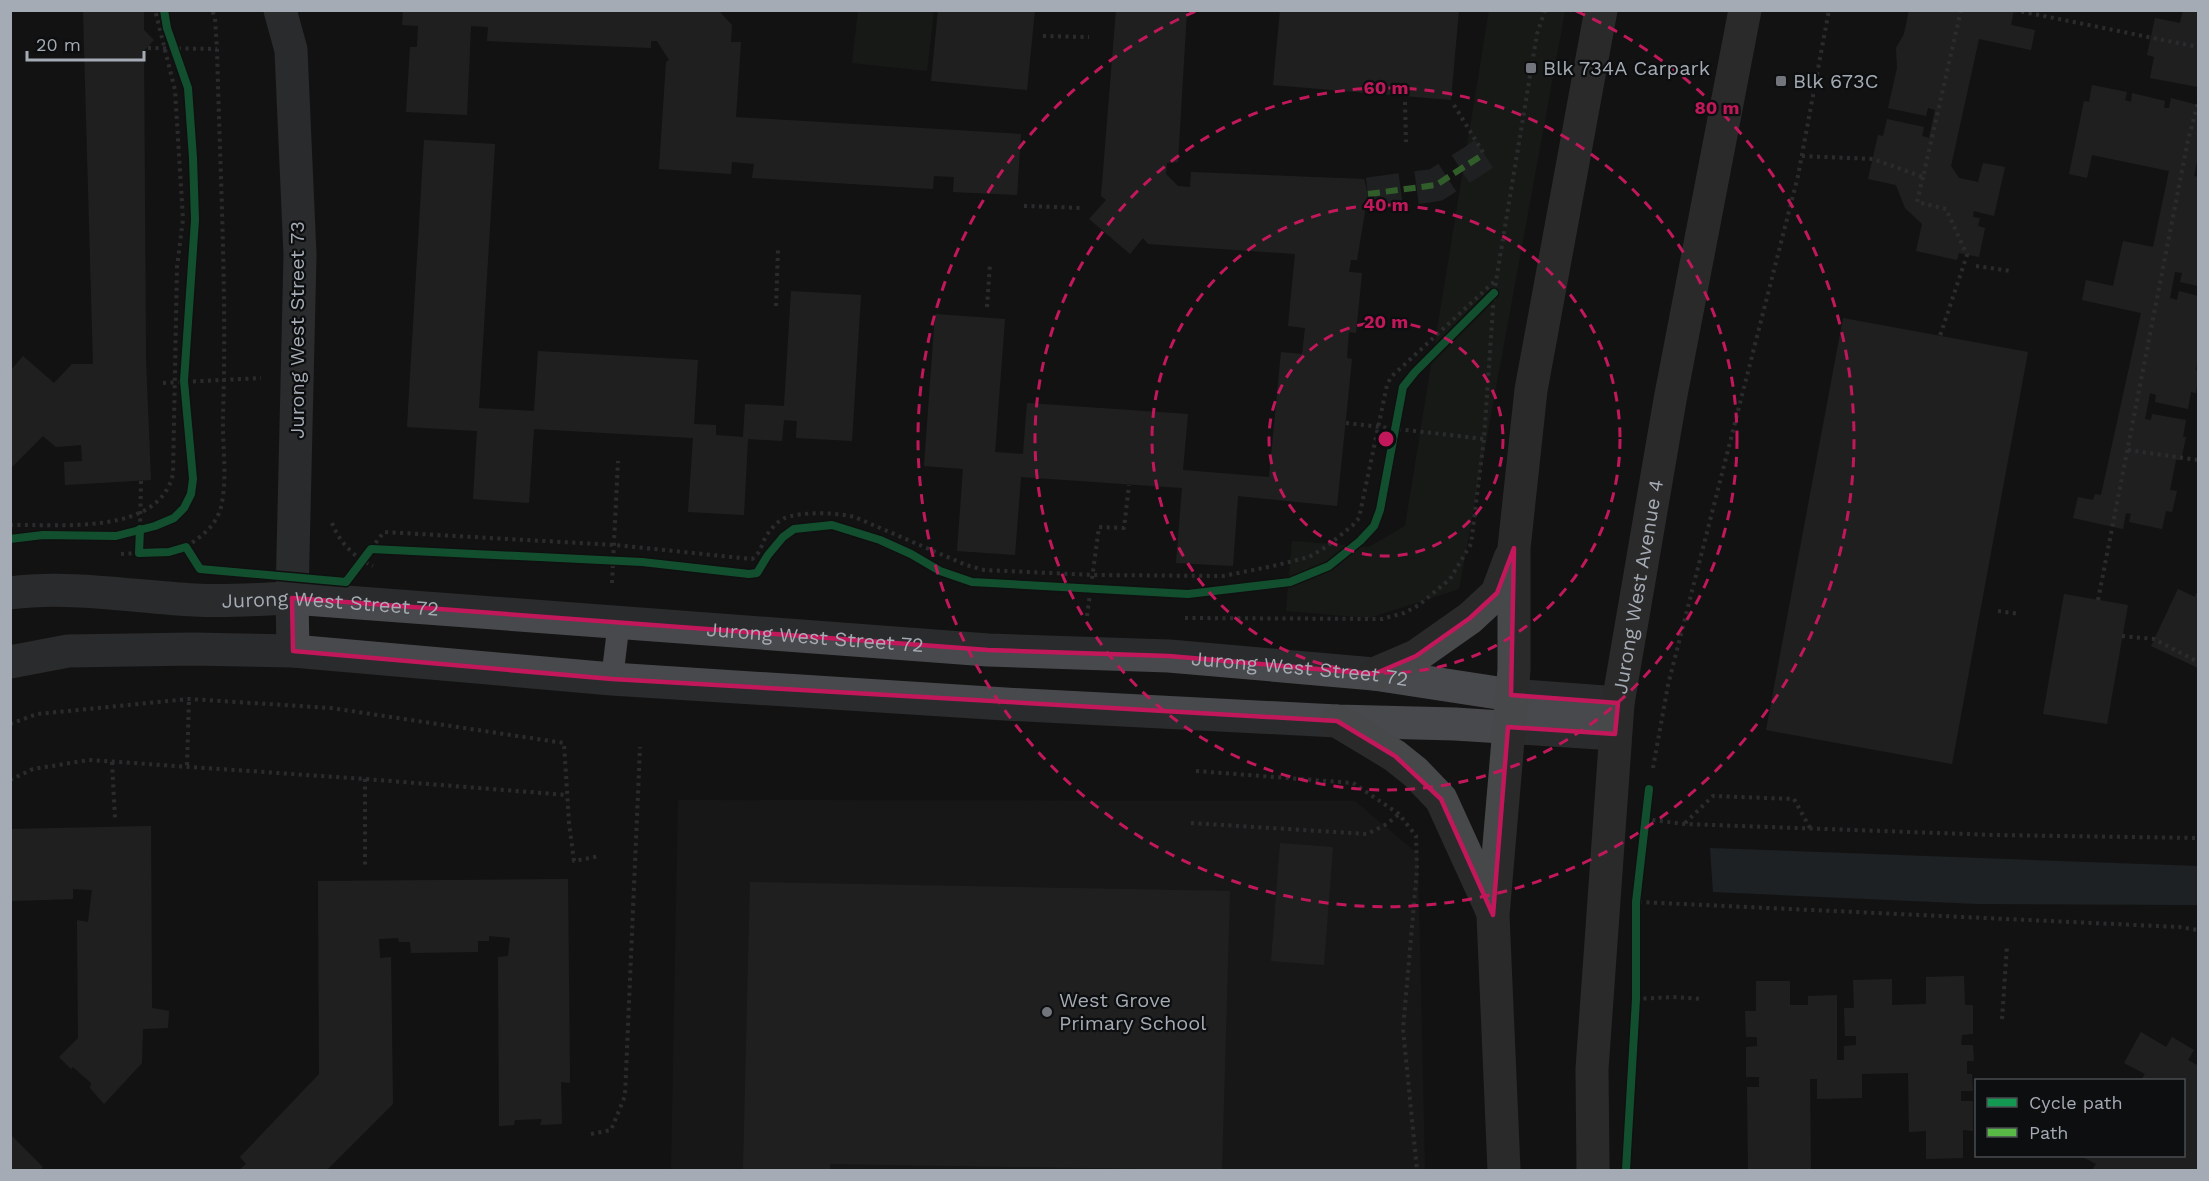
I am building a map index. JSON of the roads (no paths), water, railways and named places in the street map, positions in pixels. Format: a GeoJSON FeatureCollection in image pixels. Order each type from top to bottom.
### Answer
{"type":"FeatureCollection","features":[{"type":"Feature","properties":{"kind":"main road"},"geometry":{"type":"LineString","coordinates":[[1504,1170],[1493,915],[1510,695],[1514,670],[1514,548],[1531,390],[1601,10]]}},
{"type":"Feature","properties":{"kind":"main road","name":"Jurong West Avenue 4"},"geometry":{"type":"LineString","coordinates":[[1593,1170],[1592,1069],[1616,718],[1670,400],[1745,10]]}},
{"type":"Feature","properties":{"kind":"main road"},"geometry":{"type":"LineString","coordinates":[[1374,674],[1416,656],[1470,618],[1497,593],[1514,548]]}},
{"type":"Feature","properties":{"kind":"main road"},"geometry":{"type":"LineString","coordinates":[[1336,721],[1395,756],[1415,772],[1441,799],[1493,915]]}},
{"type":"Feature","properties":{"kind":"street","name":"Jurong West Street 73"},"geometry":{"type":"LineString","coordinates":[[280,10],[291,50],[300,255],[292,598],[293,651]]}},
{"type":"Feature","properties":{"kind":"street","name":"Jurong West Street 72"},"geometry":{"type":"LineString","coordinates":[[10,593],[33,590],[198,601],[292,598],[988,650],[1169,656],[1374,674],[1510,695],[1616,718]]}},
{"type":"Feature","properties":{"kind":"street"},"geometry":{"type":"LineString","coordinates":[[10,662],[68,651],[193,649],[293,651],[612,679],[1005,704],[1336,721],[1508,727],[1616,718]]}},
{"type":"Feature","properties":{"kind":"lane"},"geometry":{"type":"LineString","coordinates":[[612,679],[619,621]]}},
{"type":"Feature","properties":{"kind":"tunnel"},"geometry":{"type":"LineString","coordinates":[[1368,194],[1436,185],[1484,154]]}},
{"type":"Feature","properties":{"kind":"place","name":"Blk 734A Carpark"},"geometry":{"type":"Point","coordinates":[1531,68]}},
{"type":"Feature","properties":{"kind":"place","name":"Blk 673C"},"geometry":{"type":"Point","coordinates":[1781,81]}},
{"type":"Feature","properties":{"kind":"place","name":"West Grove Primary School"},"geometry":{"type":"Point","coordinates":[1047,1012]}}]}
